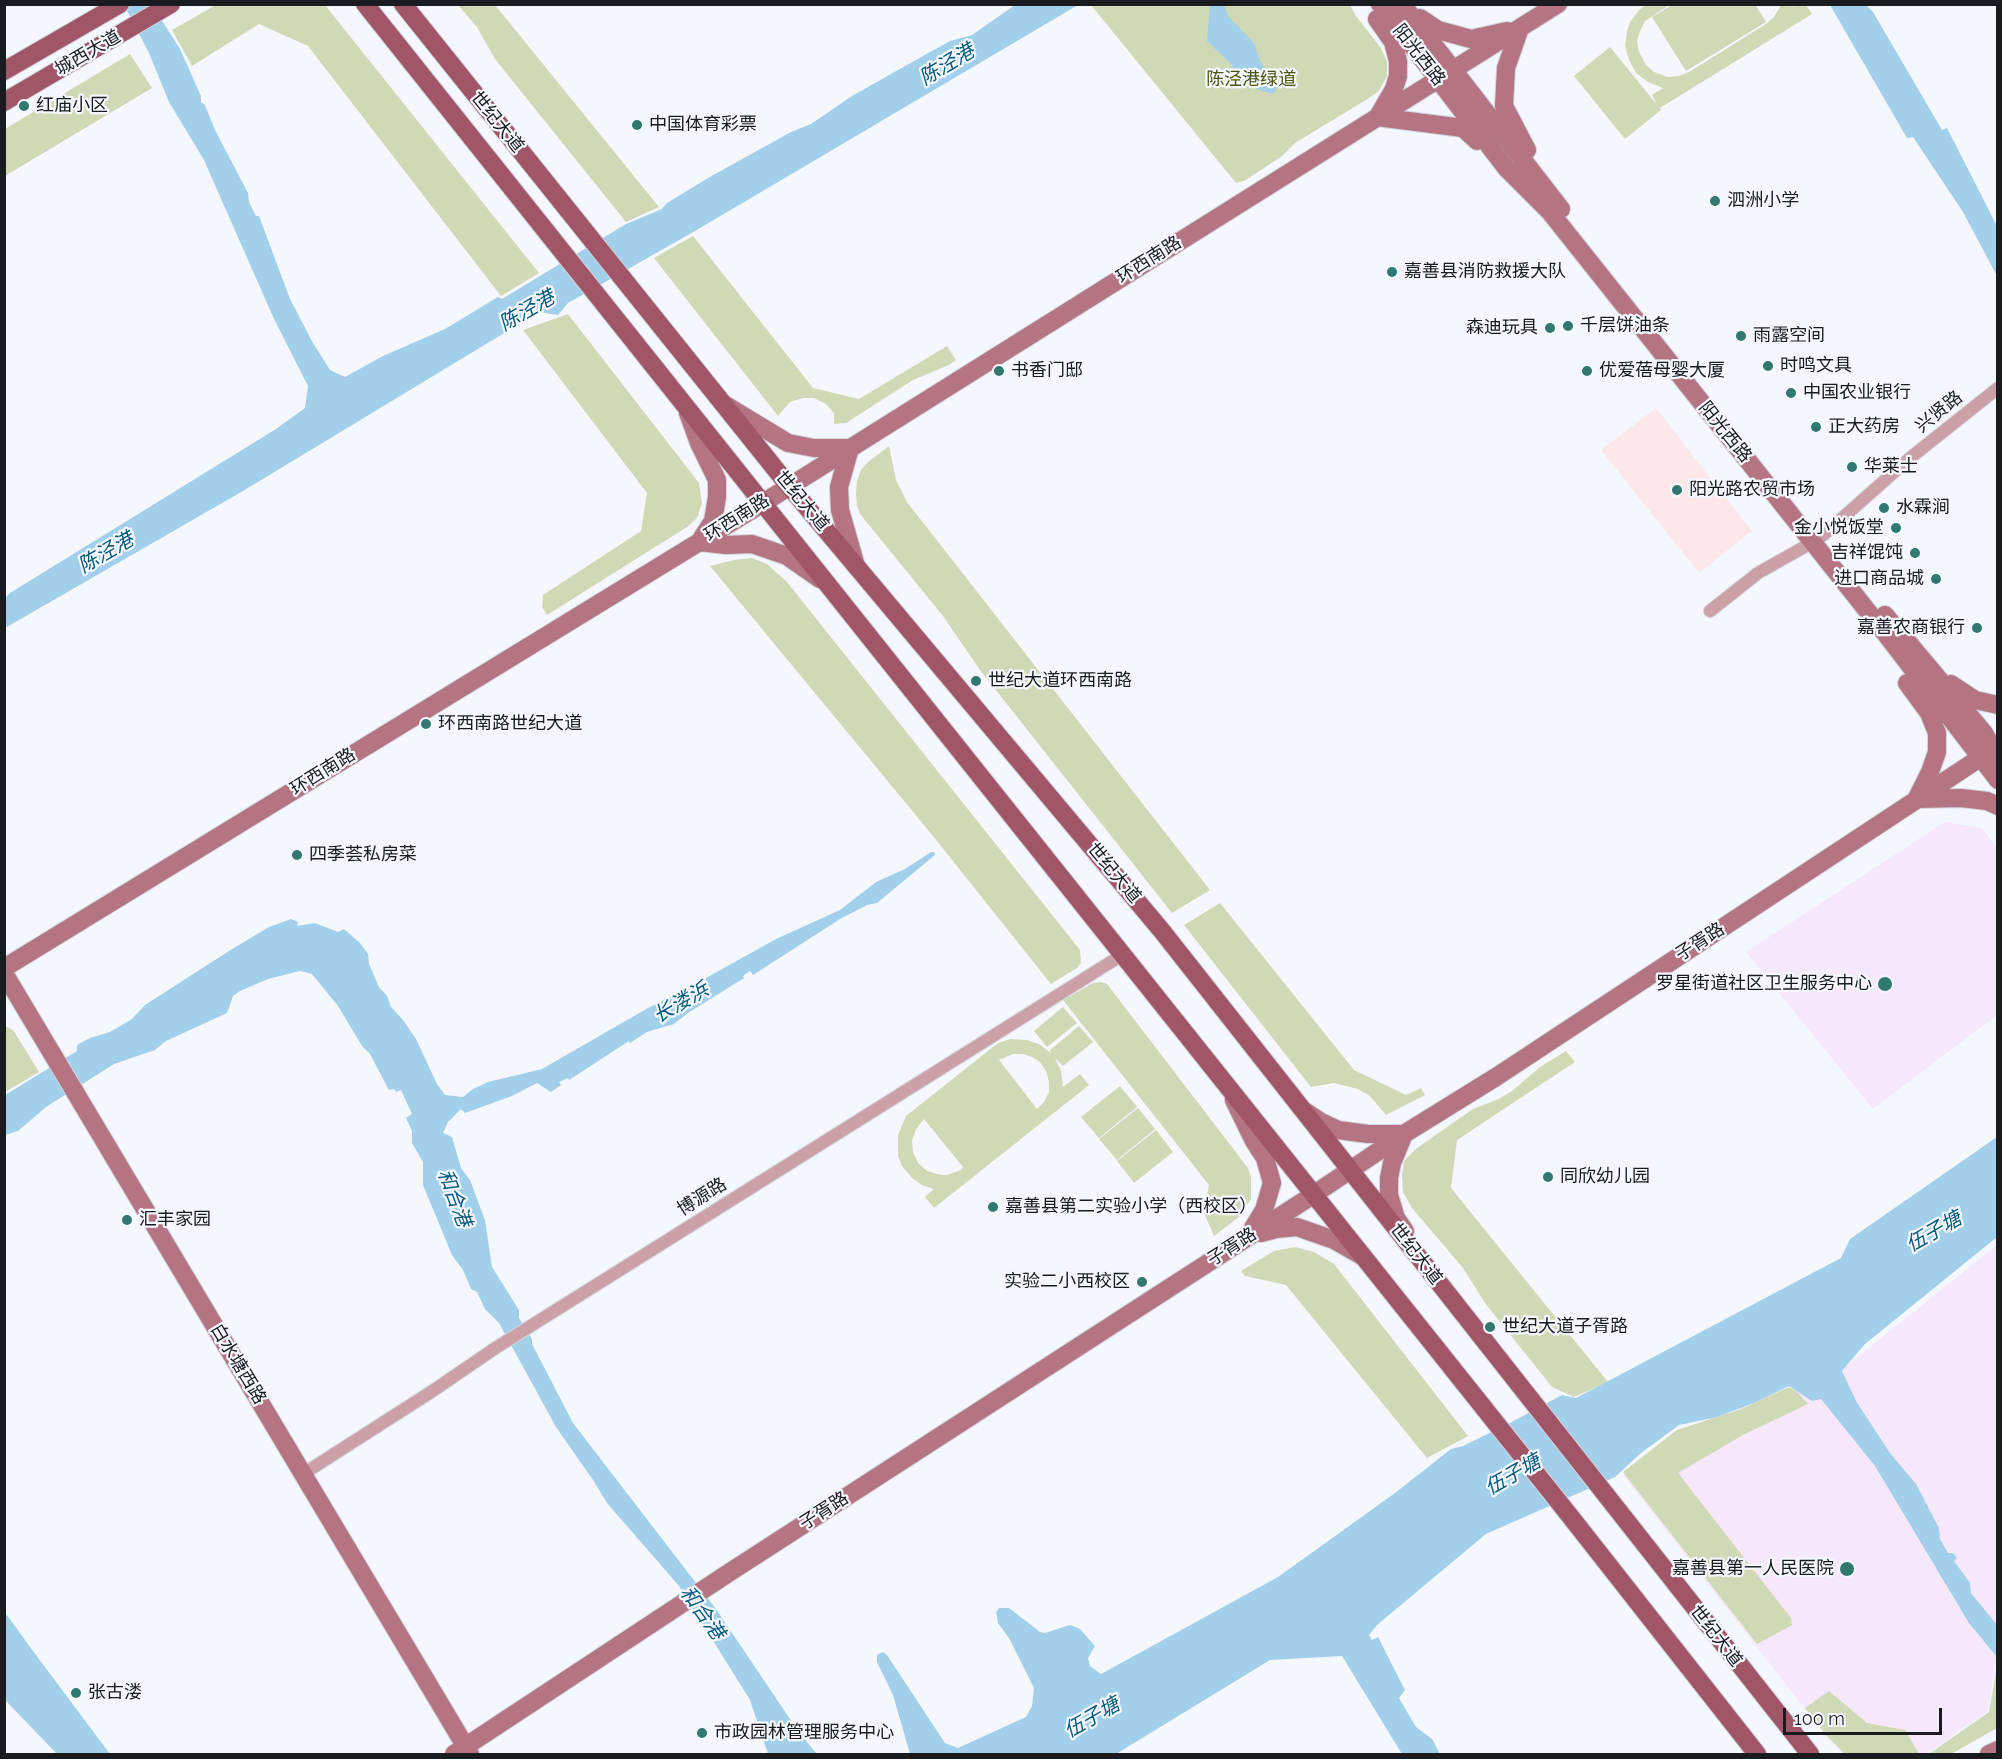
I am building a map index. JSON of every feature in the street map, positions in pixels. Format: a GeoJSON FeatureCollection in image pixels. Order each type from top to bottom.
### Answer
{"type":"FeatureCollection","features":[{"type":"Feature","properties":{"kind":"main road","name":"世纪大道"},"geometry":{"type":"LineString","coordinates":[[365,4],[1570,1516],[1757,1755]]}},
{"type":"Feature","properties":{"kind":"main road","name":"城西大道"},"geometry":{"type":"LineString","coordinates":[[4,71],[116,6]]}},
{"type":"Feature","properties":{"kind":"main road","name":"城西大道"},"geometry":{"type":"LineString","coordinates":[[4,102],[168,6]]}},
{"type":"Feature","properties":{"kind":"main road","name":"世纪大道"},"geometry":{"type":"LineString","coordinates":[[406,8],[789,486],[1162,931],[1810,1755]]}},
{"type":"Feature","properties":{"kind":"street"},"geometry":{"type":"LineString","coordinates":[[1368,4],[1393,42],[1398,61],[1398,76],[1394,89],[1377,117],[1462,128],[1507,169]]}},
{"type":"Feature","properties":{"kind":"street","name":"阳光西路"},"geometry":{"type":"LineString","coordinates":[[1380,4],[1543,186],[1817,539],[1898,652],[1992,752]]}},
{"type":"Feature","properties":{"kind":"street","name":"环西南路"},"geometry":{"type":"LineString","coordinates":[[4,968],[763,503],[1557,4]]}},
{"type":"Feature","properties":{"kind":"street"},"geometry":{"type":"LineString","coordinates":[[1404,6],[1438,30],[1471,39],[1520,28]]}},
{"type":"Feature","properties":{"kind":"street","name":"阳光西路"},"geometry":{"type":"LineString","coordinates":[[1404,6],[1507,169],[1550,212],[1817,539],[1900,632],[1984,733],[1992,752],[1998,780]]}},
{"type":"Feature","properties":{"kind":"street"},"geometry":{"type":"LineString","coordinates":[[1520,28],[1506,68],[1504,106],[1532,159],[1543,186]]}},
{"type":"Feature","properties":{"kind":"street","name":"兴贤路"},"geometry":{"type":"LineString","coordinates":[[1710,611],[1758,573],[1817,539],[1910,458],[1998,388]]}},
{"type":"Feature","properties":{"kind":"street"},"geometry":{"type":"LineString","coordinates":[[722,402],[788,443],[814,448],[850,448],[839,487],[840,510],[856,566]]}},
{"type":"Feature","properties":{"kind":"street"},"geometry":{"type":"LineString","coordinates":[[687,407],[699,443],[717,480],[717,497],[712,521],[699,542],[726,545],[752,544],[787,556],[829,586]]}},
{"type":"Feature","properties":{"kind":"street"},"geometry":{"type":"LineString","coordinates":[[1898,652],[1905,680],[1929,713],[1936,733],[1937,752],[1916,800],[1961,798],[1987,801],[1998,806]]}},
{"type":"Feature","properties":{"kind":"street"},"geometry":{"type":"LineString","coordinates":[[1935,673],[1975,700],[1998,705]]}},
{"type":"Feature","properties":{"kind":"street","name":"子胥路"},"geometry":{"type":"LineString","coordinates":[[463,1753],[707,1586],[1314,1195],[1404,1134],[1496,1077],[1992,752]]}},
{"type":"Feature","properties":{"kind":"street","name":"博源路"},"geometry":{"type":"LineString","coordinates":[[303,1474],[494,1349],[1122,955]]}},
{"type":"Feature","properties":{"kind":"street","name":"白水塘西路"},"geometry":{"type":"LineString","coordinates":[[4,973],[303,1474],[463,1753]]}},
{"type":"Feature","properties":{"kind":"street"},"geometry":{"type":"LineString","coordinates":[[1228,1088],[1265,1158],[1272,1183],[1264,1210],[1248,1237]]}},
{"type":"Feature","properties":{"kind":"street"},"geometry":{"type":"LineString","coordinates":[[1303,1109],[1321,1122],[1338,1130],[1368,1134],[1404,1134],[1392,1163],[1389,1195],[1395,1218],[1425,1266]]}},
{"type":"Feature","properties":{"kind":"street"},"geometry":{"type":"LineString","coordinates":[[1248,1237],[1276,1229],[1297,1227],[1334,1240],[1362,1256]]}},
{"type":"Feature","properties":{"kind":"street"},"geometry":{"type":"LineString","coordinates":[[1989,1755],[1998,1750]]}},
{"type":"Feature","properties":{"kind":"shaded area","name":"阳光路农贸市场"},"geometry":{"type":"Polygon","coordinates":[[[1656,408],[1752,531],[1699,573],[1601,450],[1656,408]]]}},
{"type":"Feature","properties":{"kind":"shaded area","name":"罗星街道社区卫生服务中心"},"geometry":{"type":"Polygon","coordinates":[[[1945,822],[1982,828],[1997,848],[1997,1015],[1873,1109],[1746,952],[1945,822]]]}},
{"type":"Feature","properties":{"kind":"shaded area","name":"嘉善县第一人民医院"},"geometry":{"type":"Polygon","coordinates":[[[1997,1245],[1997,1663],[1988,1711],[1927,1754],[1843,1754],[1826,1736],[1623,1475],[1681,1429],[1806,1390],[1836,1374],[1997,1245]]]}},
{"type":"Feature","properties":{"kind":"green space"},"geometry":{"type":"Polygon","coordinates":[[[1755,4],[1766,22],[1686,71],[1652,17],[1672,5],[1755,4]]]}},
{"type":"Feature","properties":{"kind":"green space"},"geometry":{"type":"Polygon","coordinates":[[[216,5],[325,5],[539,273],[501,296],[308,46],[259,24],[192,66],[172,30],[216,5]]]}},
{"type":"Feature","properties":{"kind":"green space"},"geometry":{"type":"Polygon","coordinates":[[[458,5],[495,5],[659,207],[626,222],[495,59],[477,27],[458,5]]]}},
{"type":"Feature","properties":{"kind":"green space","name":"陈泾港绿道"},"geometry":{"type":"Polygon","coordinates":[[[1091,5],[1350,5],[1381,48],[1387,62],[1387,76],[1379,91],[1295,143],[1281,157],[1244,181],[1236,183],[1091,5]]]}},
{"type":"Feature","properties":{"kind":"green space"},"geometry":{"type":"Polygon","coordinates":[[[1646,5],[1669,5],[1645,21],[1637,41],[1639,52],[1646,65],[1654,72],[1668,77],[1689,72],[1766,24],[1774,17],[1781,5],[1793,5],[1793,7],[1806,5],[1812,14],[1660,108],[1661,110],[1625,139],[1574,76],[1610,47],[1657,105],[1652,95],[1663,88],[1648,82],[1636,73],[1625,46],[1630,22],[1646,5]]]}},
{"type":"Feature","properties":{"kind":"green space"},"geometry":{"type":"Polygon","coordinates":[[[130,54],[152,88],[5,176],[5,129],[130,54]]]}},
{"type":"Feature","properties":{"kind":"green space"},"geometry":{"type":"Polygon","coordinates":[[[693,236],[813,388],[859,399],[947,346],[956,360],[913,380],[846,423],[834,424],[834,413],[826,404],[814,398],[803,398],[790,402],[778,416],[654,258],[693,236]]]}},
{"type":"Feature","properties":{"kind":"green space"},"geometry":{"type":"Polygon","coordinates":[[[568,314],[699,483],[702,503],[697,518],[687,527],[547,615],[542,607],[543,595],[641,531],[647,493],[523,330],[568,314]]]}},
{"type":"Feature","properties":{"kind":"green space"},"geometry":{"type":"Polygon","coordinates":[[[889,446],[896,480],[907,502],[1210,890],[1172,913],[980,670],[943,616],[860,514],[856,494],[861,470],[889,446]]]}},
{"type":"Feature","properties":{"kind":"green space"},"geometry":{"type":"Polygon","coordinates":[[[752,558],[767,564],[787,582],[1080,950],[1081,963],[1077,968],[1051,984],[933,836],[710,566],[752,558]]]}},
{"type":"Feature","properties":{"kind":"green space"},"geometry":{"type":"Polygon","coordinates":[[[1220,903],[1354,1070],[1406,1095],[1421,1088],[1425,1095],[1386,1115],[1370,1096],[1358,1089],[1334,1083],[1311,1087],[1184,925],[1220,903]]]}},
{"type":"Feature","properties":{"kind":"green space"},"geometry":{"type":"Polygon","coordinates":[[[1093,983],[1107,984],[1248,1168],[1251,1178],[1251,1199],[1240,1216],[1214,1236],[1204,1213],[1209,1185],[1063,1000],[1093,983]]]}},
{"type":"Feature","properties":{"kind":"green space"},"geometry":{"type":"Polygon","coordinates":[[[1063,1007],[1077,1023],[1047,1047],[1034,1031],[1063,1007]]]}},
{"type":"Feature","properties":{"kind":"green space"},"geometry":{"type":"Polygon","coordinates":[[[5,1026],[13,1030],[39,1072],[5,1092],[5,1026]]]}},
{"type":"Feature","properties":{"kind":"green space"},"geometry":{"type":"Polygon","coordinates":[[[1079,1026],[1093,1042],[1063,1066],[1055,1058],[1061,1071],[1063,1087],[1080,1074],[1089,1085],[934,1208],[925,1197],[934,1189],[912,1178],[902,1166],[898,1156],[898,1135],[906,1116],[998,1043],[1011,1039],[1027,1040],[1039,1044],[1051,1053],[1050,1050],[1079,1026]],[[1013,1054],[999,1060],[1037,1109],[1049,1092],[1046,1071],[1040,1062],[1032,1057],[1013,1054]],[[924,1119],[916,1129],[912,1141],[913,1152],[918,1163],[927,1171],[937,1174],[947,1175],[961,1170],[963,1167],[924,1119]]]}},
{"type":"Feature","properties":{"kind":"green space"},"geometry":{"type":"Polygon","coordinates":[[[1566,1051],[1575,1062],[1457,1140],[1451,1188],[1608,1382],[1574,1397],[1552,1387],[1485,1303],[1463,1268],[1412,1208],[1403,1192],[1402,1176],[1404,1161],[1417,1148],[1473,1109],[1499,1099],[1512,1091],[1540,1067],[1566,1051]]]}},
{"type":"Feature","properties":{"kind":"green space"},"geometry":{"type":"Polygon","coordinates":[[[1120,1086],[1137,1107],[1099,1138],[1081,1117],[1120,1086]]]}},
{"type":"Feature","properties":{"kind":"green space"},"geometry":{"type":"Polygon","coordinates":[[[1138,1108],[1155,1129],[1117,1160],[1099,1139],[1138,1108]]]}},
{"type":"Feature","properties":{"kind":"green space"},"geometry":{"type":"Polygon","coordinates":[[[1156,1130],[1173,1152],[1134,1183],[1117,1161],[1156,1130]]]}},
{"type":"Feature","properties":{"kind":"green space"},"geometry":{"type":"Polygon","coordinates":[[[1295,1247],[1314,1252],[1334,1264],[1468,1436],[1427,1458],[1286,1285],[1245,1276],[1241,1271],[1274,1251],[1295,1247]]]}},
{"type":"Feature","properties":{"kind":"green space"},"geometry":{"type":"Polygon","coordinates":[[[1789,1387],[1808,1404],[1743,1435],[1678,1473],[1791,1618],[1792,1625],[1757,1644],[1623,1472],[1677,1430],[1741,1409],[1789,1387]]]}},
{"type":"Feature","properties":{"kind":"green space"},"geometry":{"type":"Polygon","coordinates":[[[1997,1666],[1997,1728],[1951,1754],[1929,1754],[1989,1712],[1997,1666]]]}},
{"type":"Feature","properties":{"kind":"green space"},"geometry":{"type":"Polygon","coordinates":[[[1829,1691],[1867,1723],[1905,1730],[1919,1754],[1845,1754],[1805,1708],[1829,1691]]]}},
{"type":"Feature","properties":{"kind":"water","name":"陈泾港"},"geometry":{"type":"Polygon","coordinates":[[[124,5],[152,5],[180,49],[201,96],[201,102],[205,105],[215,130],[248,193],[249,202],[256,216],[259,216],[290,299],[330,370],[345,377],[383,356],[445,329],[498,297],[502,299],[626,224],[662,209],[667,203],[708,178],[791,132],[811,124],[852,96],[914,61],[950,41],[972,35],[1015,5],[1078,5],[695,231],[568,303],[558,315],[539,312],[243,491],[5,628],[5,598],[10,593],[276,429],[305,408],[308,386],[274,319],[204,160],[169,102],[149,53],[124,5]]]}},
{"type":"Feature","properties":{"kind":"water"},"geometry":{"type":"Polygon","coordinates":[[[1210,5],[1224,5],[1228,16],[1254,43],[1260,61],[1277,82],[1276,91],[1271,94],[1249,86],[1241,80],[1231,64],[1207,41],[1210,5]]]}},
{"type":"Feature","properties":{"kind":"water"},"geometry":{"type":"Polygon","coordinates":[[[1830,5],[1866,5],[1873,12],[1942,130],[1947,128],[1997,226],[1997,276],[1963,212],[1913,137],[1907,138],[1830,5]]]}},
{"type":"Feature","properties":{"kind":"water"},"geometry":{"type":"Polygon","coordinates":[[[931,852],[935,855],[877,903],[867,905],[840,919],[753,975],[750,971],[743,976],[744,978],[674,1024],[647,1032],[630,1043],[629,1041],[569,1080],[568,1078],[559,1082],[561,1085],[551,1092],[537,1083],[512,1096],[465,1113],[461,1109],[448,1122],[443,1133],[452,1137],[461,1168],[470,1180],[485,1220],[492,1267],[519,1310],[519,1318],[532,1339],[532,1344],[573,1423],[716,1609],[798,1731],[817,1754],[768,1754],[750,1700],[679,1586],[607,1503],[556,1427],[499,1323],[485,1309],[477,1292],[471,1289],[463,1270],[452,1255],[423,1185],[423,1162],[412,1143],[412,1131],[406,1118],[412,1114],[401,1090],[396,1092],[394,1089],[389,1090],[370,1054],[362,1046],[338,1006],[312,974],[300,971],[268,979],[240,991],[233,996],[227,1013],[166,1041],[155,1050],[114,1064],[46,1107],[18,1131],[5,1135],[5,1095],[77,1051],[77,1045],[110,1032],[132,1019],[145,1005],[229,951],[269,927],[291,919],[298,922],[297,926],[315,923],[338,932],[344,929],[360,943],[368,954],[369,964],[379,987],[387,996],[391,1007],[416,1039],[437,1084],[445,1095],[463,1097],[488,1082],[542,1069],[648,1008],[776,939],[840,910],[876,882],[905,869],[931,852]]]}},
{"type":"Feature","properties":{"kind":"water","name":"伍子塘"},"geometry":{"type":"Polygon","coordinates":[[[1997,1137],[1997,1237],[1865,1344],[1842,1371],[1856,1401],[1890,1453],[1916,1484],[1939,1528],[1940,1539],[1948,1553],[1953,1553],[1957,1558],[1954,1561],[1970,1583],[1971,1593],[1997,1625],[1997,1657],[1969,1623],[1875,1466],[1821,1399],[1812,1401],[1789,1386],[1717,1417],[1679,1425],[1641,1453],[1615,1477],[1486,1534],[1377,1625],[1369,1635],[1372,1640],[1378,1637],[1405,1690],[1399,1698],[1416,1727],[1432,1739],[1440,1754],[1402,1754],[1342,1656],[1270,1660],[1116,1754],[910,1754],[893,1695],[877,1662],[877,1655],[883,1652],[887,1655],[945,1743],[958,1748],[1026,1717],[1032,1706],[1034,1688],[1009,1638],[998,1623],[996,1612],[999,1608],[1009,1608],[1040,1632],[1045,1633],[1070,1625],[1080,1629],[1095,1646],[1088,1658],[1090,1666],[1101,1674],[1278,1577],[1395,1493],[1451,1449],[1463,1446],[1562,1395],[1576,1398],[1841,1258],[1850,1239],[1997,1137]]]}},
{"type":"Feature","properties":{"kind":"water"},"geometry":{"type":"Polygon","coordinates":[[[4,1611],[110,1754],[57,1754],[5,1700],[4,1611]]]}},
{"type":"Feature","properties":{"kind":"place","name":"红庙小区"},"geometry":{"type":"Point","coordinates":[24,106]}},
{"type":"Feature","properties":{"kind":"place","name":"中国体育彩票"},"geometry":{"type":"Point","coordinates":[637,125]}},
{"type":"Feature","properties":{"kind":"place","name":"泗洲小学"},"geometry":{"type":"Point","coordinates":[1715,201]}},
{"type":"Feature","properties":{"kind":"place","name":"嘉善县消防救援大队"},"geometry":{"type":"Point","coordinates":[1392,272]}},
{"type":"Feature","properties":{"kind":"place","name":"千层饼油条"},"geometry":{"type":"Point","coordinates":[1568,326]}},
{"type":"Feature","properties":{"kind":"place","name":"森迪玩具"},"geometry":{"type":"Point","coordinates":[1550,328]}},
{"type":"Feature","properties":{"kind":"place","name":"雨露空间"},"geometry":{"type":"Point","coordinates":[1741,336]}},
{"type":"Feature","properties":{"kind":"place","name":"时鸣文具"},"geometry":{"type":"Point","coordinates":[1768,366]}},
{"type":"Feature","properties":{"kind":"place","name":"书香门邸"},"geometry":{"type":"Point","coordinates":[999,371]}},
{"type":"Feature","properties":{"kind":"place","name":"优爱蓓母婴大厦"},"geometry":{"type":"Point","coordinates":[1587,371]}},
{"type":"Feature","properties":{"kind":"place","name":"中国农业银行"},"geometry":{"type":"Point","coordinates":[1791,393]}},
{"type":"Feature","properties":{"kind":"place","name":"正大药房"},"geometry":{"type":"Point","coordinates":[1816,427]}},
{"type":"Feature","properties":{"kind":"place","name":"华莱士"},"geometry":{"type":"Point","coordinates":[1852,467]}},
{"type":"Feature","properties":{"kind":"place","name":"阳光路农贸市场"},"geometry":{"type":"Point","coordinates":[1677,490]}},
{"type":"Feature","properties":{"kind":"place","name":"水霖涧"},"geometry":{"type":"Point","coordinates":[1884,508]}},
{"type":"Feature","properties":{"kind":"place","name":"金小悦饭堂"},"geometry":{"type":"Point","coordinates":[1896,528]}},
{"type":"Feature","properties":{"kind":"place","name":"吉祥馄饨"},"geometry":{"type":"Point","coordinates":[1915,553]}},
{"type":"Feature","properties":{"kind":"place","name":"进口商品城"},"geometry":{"type":"Point","coordinates":[1936,579]}},
{"type":"Feature","properties":{"kind":"place","name":"嘉善农商银行"},"geometry":{"type":"Point","coordinates":[1977,628]}},
{"type":"Feature","properties":{"kind":"place","name":"世纪大道环西南路"},"geometry":{"type":"Point","coordinates":[976,681]}},
{"type":"Feature","properties":{"kind":"place","name":"环西南路世纪大道"},"geometry":{"type":"Point","coordinates":[426,724]}},
{"type":"Feature","properties":{"kind":"place","name":"四季荟私房菜"},"geometry":{"type":"Point","coordinates":[297,855]}},
{"type":"Feature","properties":{"kind":"place","name":"罗星街道社区卫生服务中心"},"geometry":{"type":"Point","coordinates":[1885,984]}},
{"type":"Feature","properties":{"kind":"place","name":"同欣幼儿园"},"geometry":{"type":"Point","coordinates":[1548,1177]}},
{"type":"Feature","properties":{"kind":"place","name":"嘉善县第二实验小学（西校区）"},"geometry":{"type":"Point","coordinates":[993,1207]}},
{"type":"Feature","properties":{"kind":"place","name":"汇丰家园"},"geometry":{"type":"Point","coordinates":[127,1220]}},
{"type":"Feature","properties":{"kind":"place","name":"实验二小西校区"},"geometry":{"type":"Point","coordinates":[1142,1282]}},
{"type":"Feature","properties":{"kind":"place","name":"世纪大道子胥路"},"geometry":{"type":"Point","coordinates":[1490,1327]}},
{"type":"Feature","properties":{"kind":"place","name":"嘉善县第一人民医院"},"geometry":{"type":"Point","coordinates":[1847,1569]}},
{"type":"Feature","properties":{"kind":"place","name":"张古溇"},"geometry":{"type":"Point","coordinates":[76,1693]}},
{"type":"Feature","properties":{"kind":"place","name":"市政园林管理服务中心"},"geometry":{"type":"Point","coordinates":[702,1733]}},
{"type":"Feature","properties":{"kind":"water label","name":"长溇浜"},"geometry":{"type":"Point","coordinates":[681,1003]}},
{"type":"Feature","properties":{"kind":"water label","name":"和合港"},"geometry":{"type":"Point","coordinates":[454,1198]}},
{"type":"Feature","properties":{"kind":"water label","name":"和合港"},"geometry":{"type":"Point","coordinates":[702,1613]}}]}
